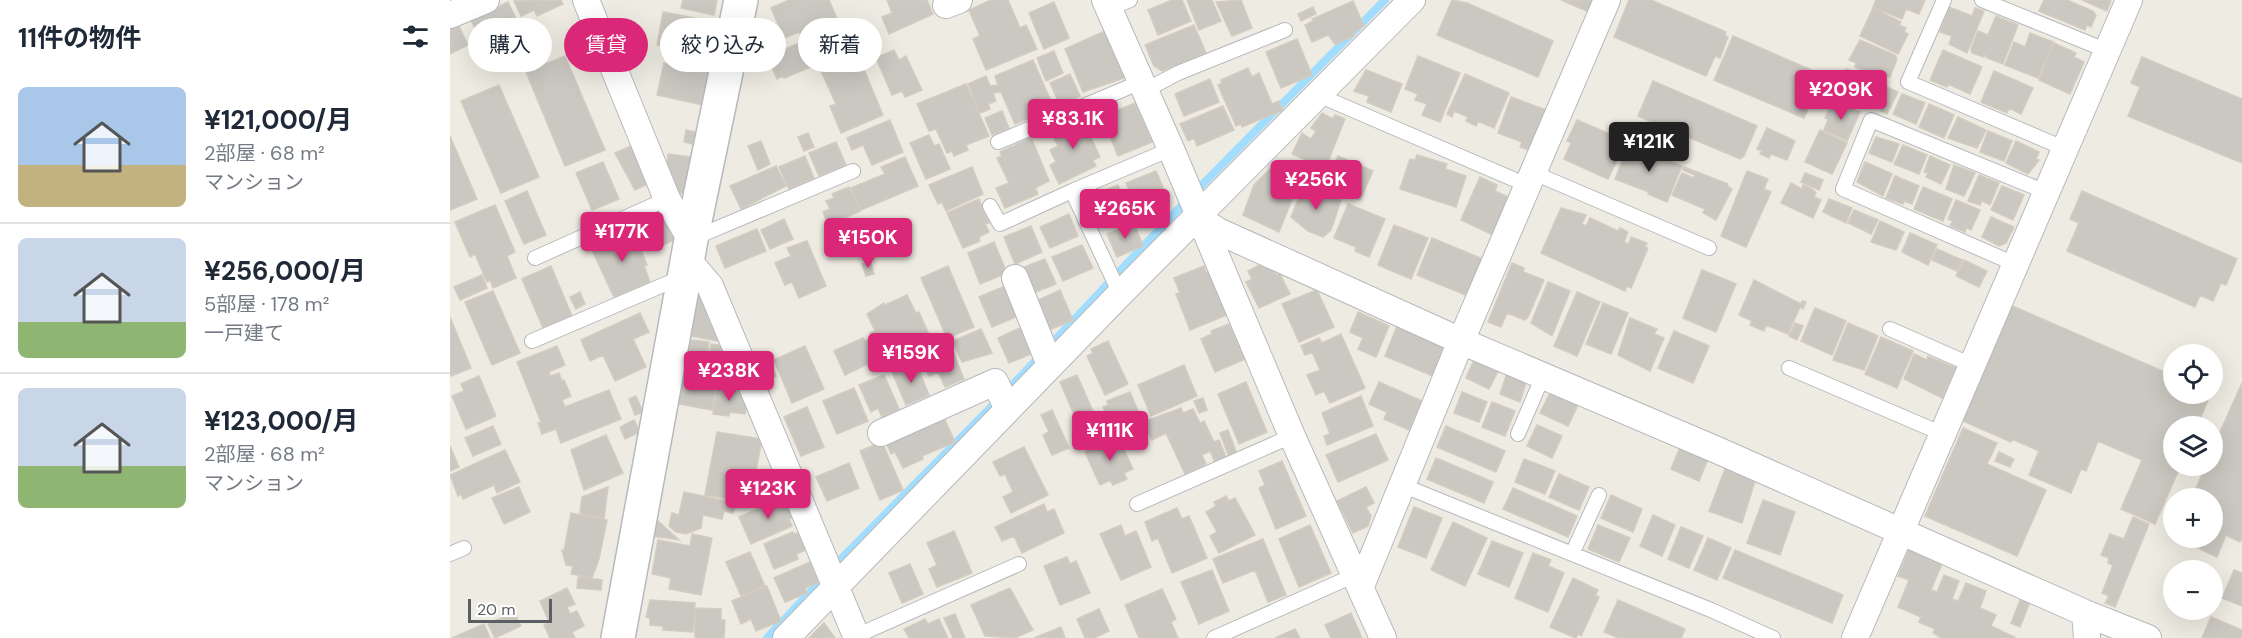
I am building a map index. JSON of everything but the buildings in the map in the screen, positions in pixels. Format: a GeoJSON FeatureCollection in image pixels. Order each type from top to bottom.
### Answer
{"type":"FeatureCollection","features":[{"type":"Feature","properties":{"kind":"street"},"geometry":{"type":"LineString","coordinates":[[450,15],[486,0]]}},
{"type":"Feature","properties":{"kind":"street"},"geometry":{"type":"LineString","coordinates":[[586,0],[667,198],[688,259],[710,286],[789,470],[834,587],[856,637]]}},
{"type":"Feature","properties":{"kind":"street"},"geometry":{"type":"LineString","coordinates":[[618,638],[688,259],[741,0]]}},
{"type":"Feature","properties":{"kind":"street"},"geometry":{"type":"LineString","coordinates":[[786,638],[1120,294],[1412,0]]}},
{"type":"Feature","properties":{"kind":"street"},"geometry":{"type":"LineString","coordinates":[[1358,580],[1404,486],[1461,341],[1607,0]]}},
{"type":"Feature","properties":{"kind":"street"},"geometry":{"type":"LineString","coordinates":[[1855,638],[1900,530],[1974,366],[2129,0]]}},
{"type":"Feature","properties":{"kind":"street"},"geometry":{"type":"LineString","coordinates":[[1114,3],[1143,86],[1198,218],[1292,436],[1383,638]]}},
{"type":"Feature","properties":{"kind":"street"},"geometry":{"type":"LineString","coordinates":[[1198,218],[1218,231],[1461,341],[1900,530],[2086,626],[2148,638]]}},
{"type":"Feature","properties":{"kind":"street"},"geometry":{"type":"LineString","coordinates":[[1015,278],[1050,366]]}},
{"type":"Feature","properties":{"kind":"street"},"geometry":{"type":"LineString","coordinates":[[881,433],[995,382],[1008,409]]}},
{"type":"Feature","properties":{"kind":"lane"},"geometry":{"type":"LineString","coordinates":[[1944,0],[1908,82],[2066,149]]}},
{"type":"Feature","properties":{"kind":"lane"},"geometry":{"type":"LineString","coordinates":[[1982,0],[2108,51]]}},
{"type":"Feature","properties":{"kind":"lane"},"geometry":{"type":"LineString","coordinates":[[998,142],[1285,30]]}},
{"type":"Feature","properties":{"kind":"lane"},"geometry":{"type":"LineString","coordinates":[[1318,95],[1710,248]]}},
{"type":"Feature","properties":{"kind":"lane"},"geometry":{"type":"LineString","coordinates":[[2017,265],[1843,189],[1871,120],[2046,192]]}},
{"type":"Feature","properties":{"kind":"lane"},"geometry":{"type":"LineString","coordinates":[[990,206],[1000,224],[1171,149]]}},
{"type":"Feature","properties":{"kind":"lane"},"geometry":{"type":"LineString","coordinates":[[532,341],[852,171]]}},
{"type":"Feature","properties":{"kind":"lane"},"geometry":{"type":"LineString","coordinates":[[1072,191],[1120,294]]}},
{"type":"Feature","properties":{"kind":"lane"},"geometry":{"type":"LineString","coordinates":[[536,258],[667,198]]}},
{"type":"Feature","properties":{"kind":"lane"},"geometry":{"type":"LineString","coordinates":[[1890,329],[1974,366]]}},
{"type":"Feature","properties":{"kind":"lane"},"geometry":{"type":"LineString","coordinates":[[1789,368],[1943,434]]}},
{"type":"Feature","properties":{"kind":"lane"},"geometry":{"type":"LineString","coordinates":[[1518,434],[1543,376]]}},
{"type":"Feature","properties":{"kind":"lane"},"geometry":{"type":"LineString","coordinates":[[1137,504],[1292,436]]}},
{"type":"Feature","properties":{"kind":"lane"},"geometry":{"type":"LineString","coordinates":[[1404,486],[1711,610],[1773,638]]}},
{"type":"Feature","properties":{"kind":"lane"},"geometry":{"type":"LineString","coordinates":[[1572,554],[1599,495]]}},
{"type":"Feature","properties":{"kind":"lane"},"geometry":{"type":"LineString","coordinates":[[450,554],[464,548]]}},
{"type":"Feature","properties":{"kind":"lane"},"geometry":{"type":"LineString","coordinates":[[856,637],[1019,564]]}},
{"type":"Feature","properties":{"kind":"lane"},"geometry":{"type":"LineString","coordinates":[[1214,638],[1358,580]]}},
{"type":"Feature","properties":{"kind":"waterway"},"geometry":{"type":"LineString","coordinates":[[767,638],[840,560],[1003,395],[1184,203],[1385,0]]}}]}
